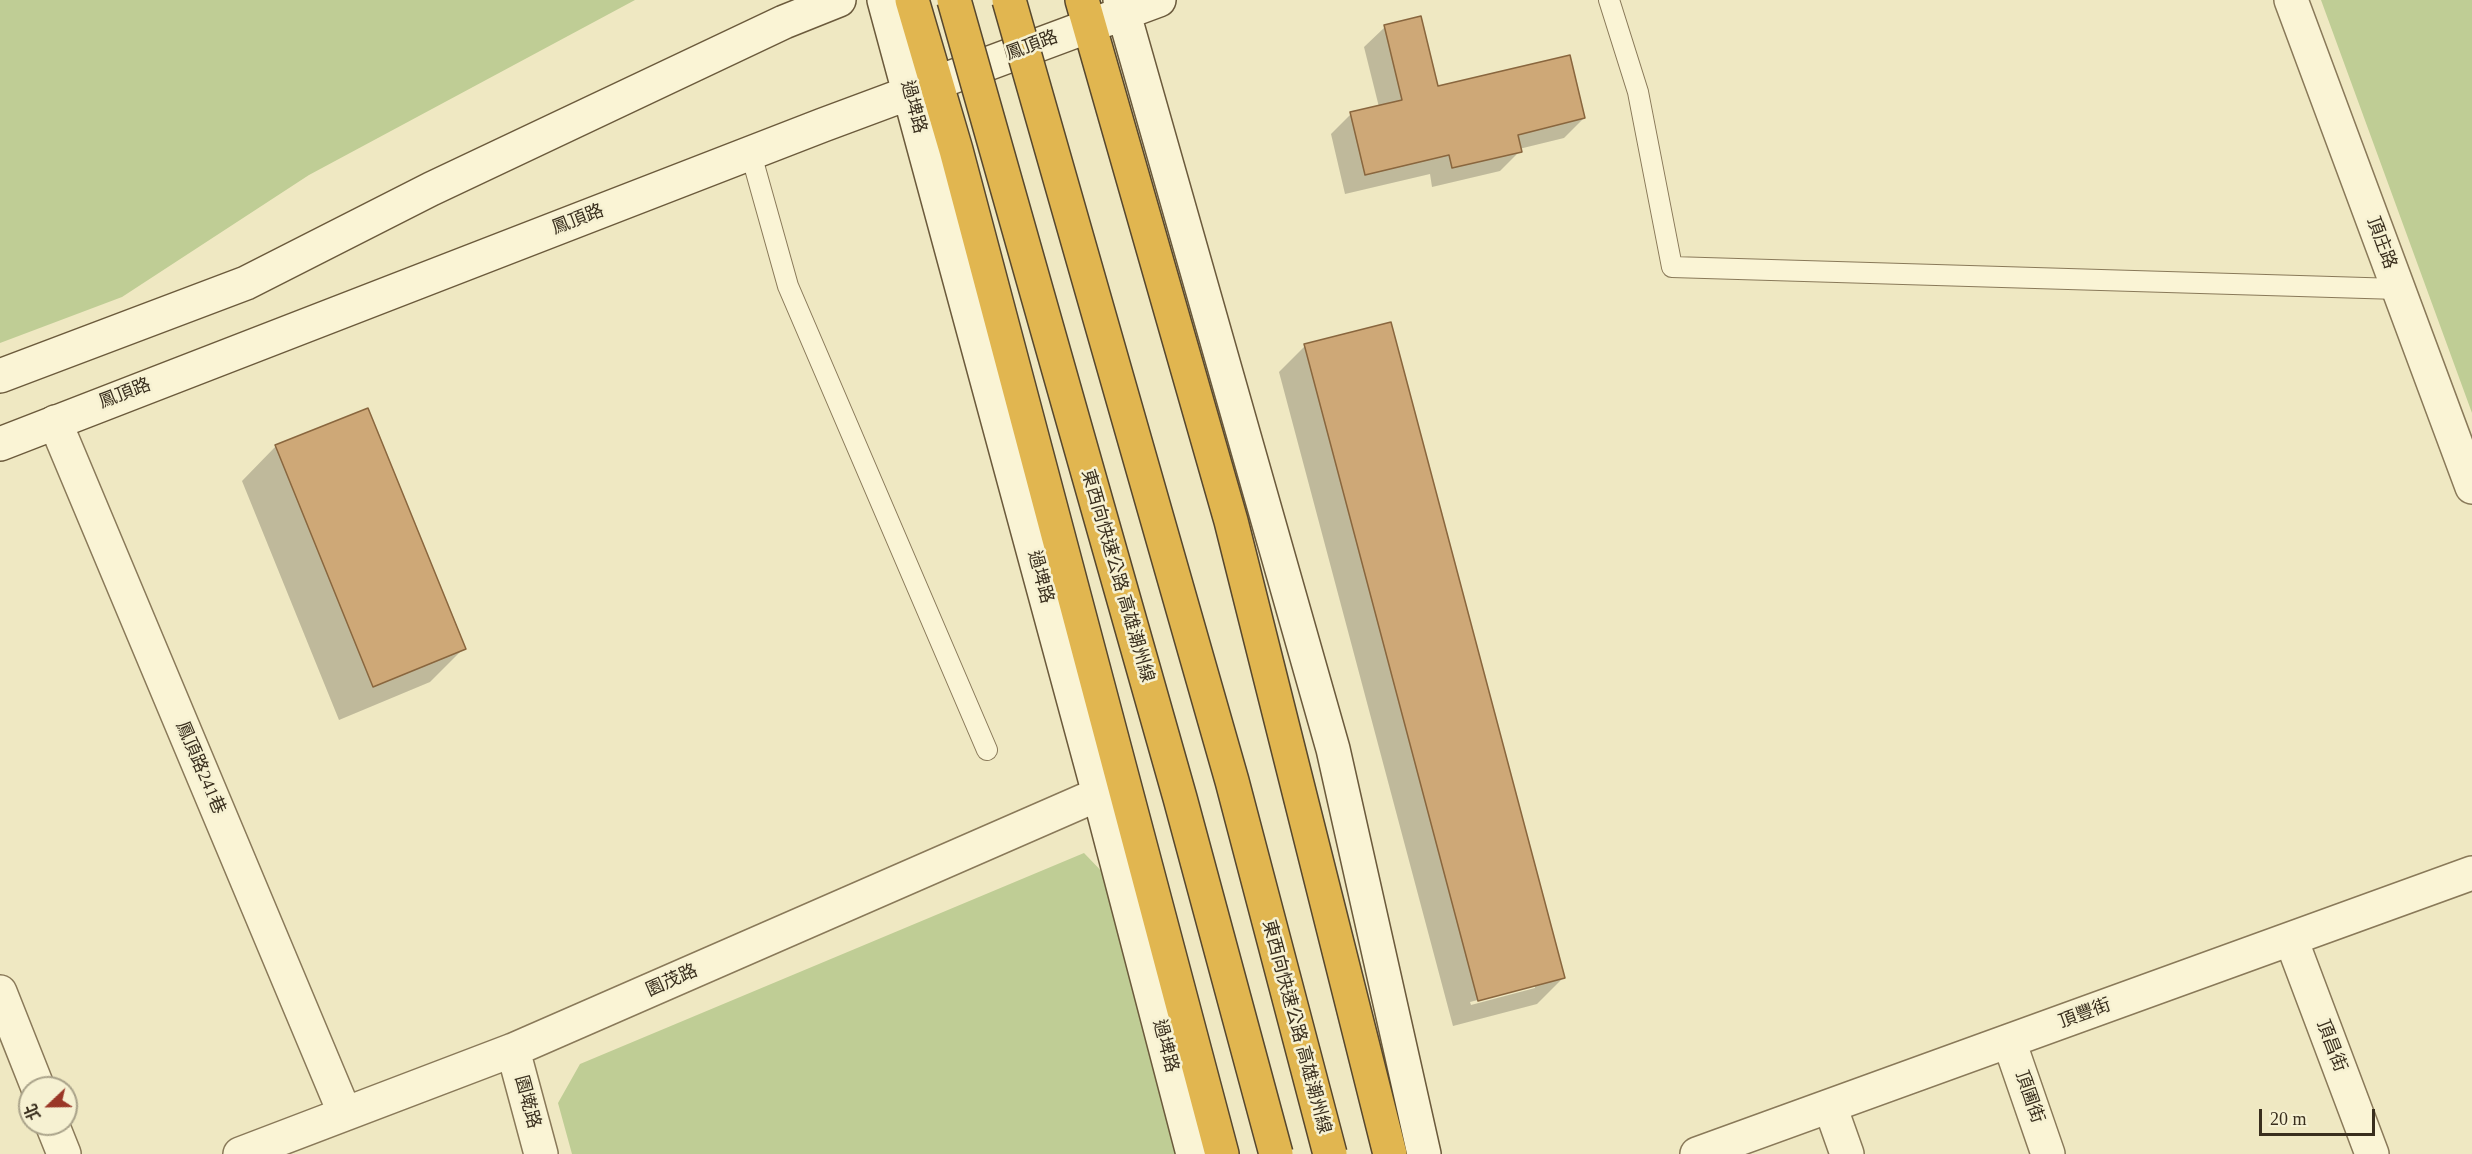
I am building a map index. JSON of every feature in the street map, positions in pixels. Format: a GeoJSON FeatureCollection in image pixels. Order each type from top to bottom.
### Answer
{"type":"FeatureCollection","features":[{"type":"Feature","properties":{"kind":"highway"},"geometry":{"type":"LineString","coordinates":[[912,0],[923,88],[1071,589],[1222,1154]]}},
{"type":"Feature","properties":{"kind":"highway","name":"東西向快速公路 高雄潮州線"},"geometry":{"type":"LineString","coordinates":[[954,0],[1176,787],[1276,1154]]}},
{"type":"Feature","properties":{"kind":"highway","name":"東西向快速公路 高雄潮州線"},"geometry":{"type":"LineString","coordinates":[[1009,0],[1232,781],[1330,1154]]}},
{"type":"Feature","properties":{"kind":"highway"},"geometry":{"type":"LineString","coordinates":[[1085,12],[1231,521],[1390,1154]]}},
{"type":"Feature","properties":{"kind":"main road"},"geometry":{"type":"LineString","coordinates":[[0,376],[246,283],[452,179],[784,22],[839,0]]}},
{"type":"Feature","properties":{"kind":"main road","name":"過埤路"},"geometry":{"type":"LineString","coordinates":[[884,0],[923,88],[1099,794],[1192,1154]]}},
{"type":"Feature","properties":{"kind":"main road","name":"鳳頂路"},"geometry":{"type":"LineString","coordinates":[[0,444],[923,88],[1085,12],[1159,0]]}},
{"type":"Feature","properties":{"kind":"main road","name":"頂庄路"},"geometry":{"type":"LineString","coordinates":[[2291,0],[2472,487]]}},
{"type":"Feature","properties":{"kind":"main road"},"geometry":{"type":"LineString","coordinates":[[1122,7],[1333,748],[1424,1154]]}},
{"type":"Feature","properties":{"kind":"main road","name":"鳳頂路241巷"},"geometry":{"type":"LineString","coordinates":[[55,422],[345,1114]]}},
{"type":"Feature","properties":{"kind":"main road","name":"園茂路"},"geometry":{"type":"LineString","coordinates":[[256,1151],[345,1114],[513,1050],[1099,794]]}},
{"type":"Feature","properties":{"kind":"main road","name":"頂豐街"},"geometry":{"type":"LineString","coordinates":[[1712,1152],[1830,1106],[2472,873]]}},
{"type":"Feature","properties":{"kind":"main road","name":"頂昌街"},"geometry":{"type":"LineString","coordinates":[[2291,939],[2372,1154]]}},
{"type":"Feature","properties":{"kind":"main road"},"geometry":{"type":"LineString","coordinates":[[0,992],[33,1076]]}},
{"type":"Feature","properties":{"kind":"main road","name":"頂圃街"},"geometry":{"type":"LineString","coordinates":[[2009,1041],[2048,1154]]}},
{"type":"Feature","properties":{"kind":"main road","name":"園墘路"},"geometry":{"type":"LineString","coordinates":[[513,1050],[541,1154]]}},
{"type":"Feature","properties":{"kind":"main road"},"geometry":{"type":"LineString","coordinates":[[1830,1106],[1848,1154]]}},
{"type":"Feature","properties":{"kind":"main road"},"geometry":{"type":"LineString","coordinates":[[57,1136],[64,1154]]}},
{"type":"Feature","properties":{"kind":"lane"},"geometry":{"type":"LineString","coordinates":[[1609,0],[1638,92],[1672,267],[2398,289]]}},
{"type":"Feature","properties":{"kind":"lane"},"geometry":{"type":"LineString","coordinates":[[751,154],[788,286],[987,750]]}},
{"type":"Feature","properties":{"kind":"green space"},"geometry":{"type":"Polygon","coordinates":[[[0,0],[635,0],[309,175],[122,297],[0,343],[0,0]]]}},
{"type":"Feature","properties":{"kind":"green space"},"geometry":{"type":"Polygon","coordinates":[[[2321,0],[2472,0],[2472,413],[2321,0]]]}},
{"type":"Feature","properties":{"kind":"green space"},"geometry":{"type":"Polygon","coordinates":[[[1084,853],[1110,880],[1178,1154],[572,1154],[558,1103],[580,1064],[1084,853]]]}},
{"type":"Feature","properties":{"kind":"building"},"geometry":{"type":"Polygon","coordinates":[[[1421,16],[1438,86],[1570,55],[1585,118],[1518,135],[1522,152],[1452,168],[1449,155],[1365,175],[1350,112],[1402,100],[1384,25],[1421,16]]]}},
{"type":"Feature","properties":{"kind":"building"},"geometry":{"type":"Polygon","coordinates":[[[1391,322],[1565,978],[1478,1001],[1304,344],[1391,322]]]}},
{"type":"Feature","properties":{"kind":"building"},"geometry":{"type":"Polygon","coordinates":[[[368,408],[466,649],[373,687],[275,445],[368,408]]]}}]}
